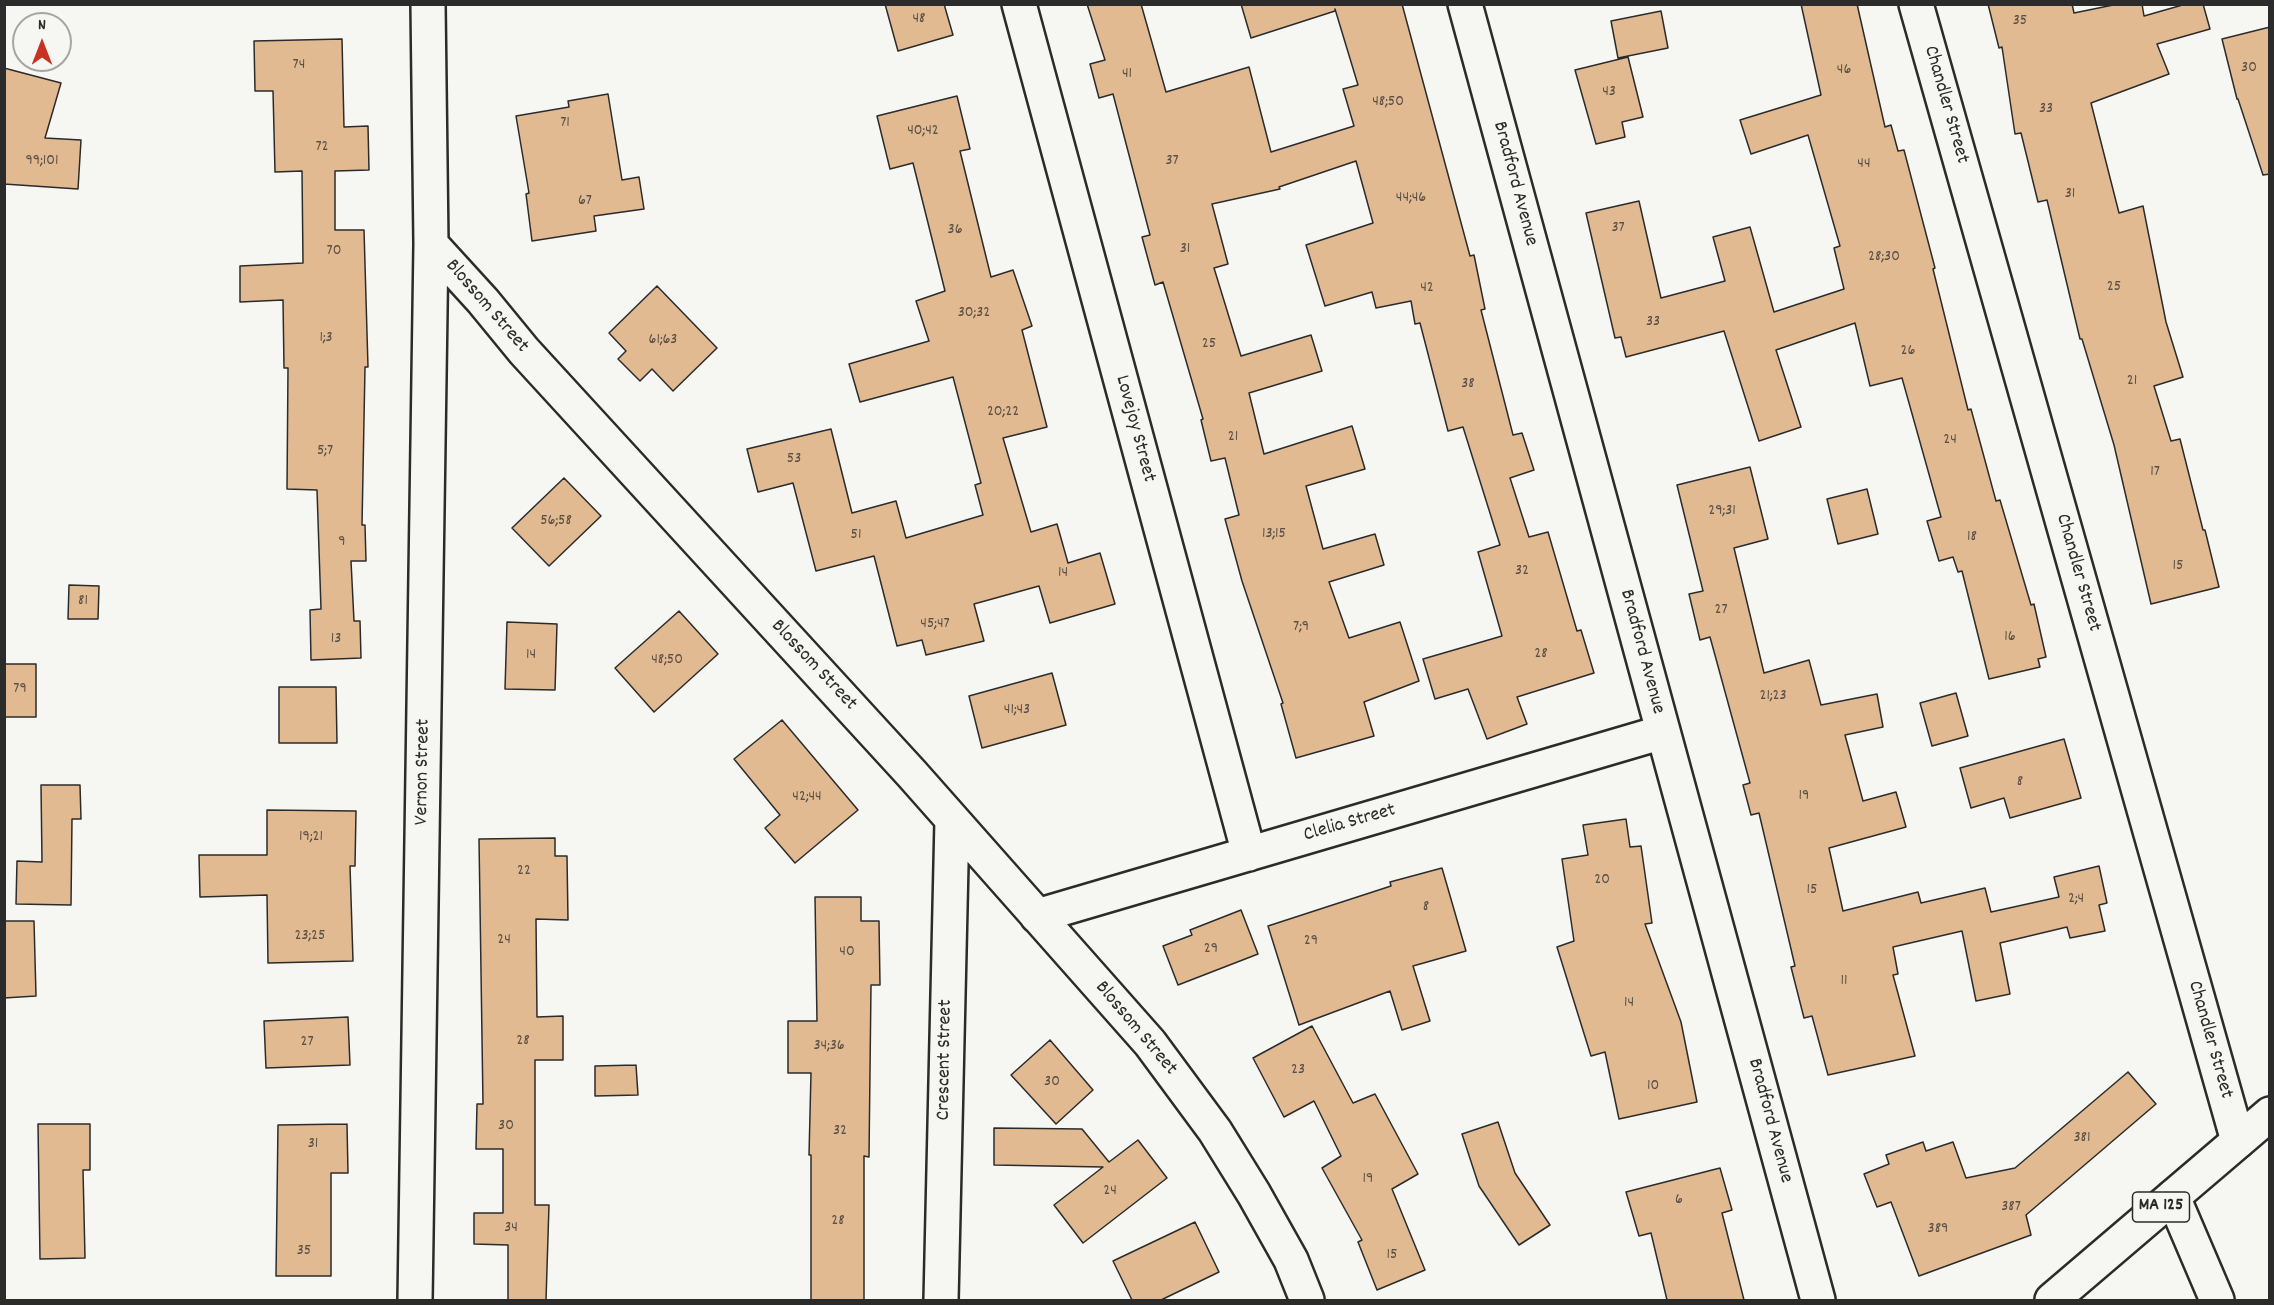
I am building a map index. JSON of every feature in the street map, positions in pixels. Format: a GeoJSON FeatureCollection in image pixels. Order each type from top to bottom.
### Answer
{"type":"FeatureCollection","features":[{"type":"Feature","properties":{"kind":"street","name":"Blossom Street"},"geometry":{"type":"LineString","coordinates":[[428,4],[431,244],[483,301],[524,351],[952,820],[1150,1043],[1215,1131],[1291,1260],[1307,1300]]}},
{"type":"Feature","properties":{"kind":"street","name":"Lovejoy Street"},"geometry":{"type":"LineString","coordinates":[[1019,4],[1249,854]]}},
{"type":"Feature","properties":{"kind":"street","name":"Bradford Avenue"},"geometry":{"type":"LineString","coordinates":[[1465,4],[1818,1300]]}},
{"type":"Feature","properties":{"kind":"street","name":"Chandler Street"},"geometry":{"type":"LineString","coordinates":[[1916,4],[2238,1141]]}},
{"type":"Feature","properties":{"kind":"street","name":"Vernon Street"},"geometry":{"type":"LineString","coordinates":[[415,1300],[431,244]]}},
{"type":"Feature","properties":{"kind":"street","name":"Clelia Street"},"geometry":{"type":"LineString","coordinates":[[1037,916],[1663,732]]}},
{"type":"Feature","properties":{"kind":"street","name":"Crescent Street"},"geometry":{"type":"LineString","coordinates":[[941,1300],[952,820]]}},
{"type":"Feature","properties":{"kind":"street","name":"MA 125"},"geometry":{"type":"LineString","coordinates":[[2052,1300],[2270,1114]]}},
{"type":"Feature","properties":{"kind":"street"},"geometry":{"type":"LineString","coordinates":[[2173,1197],[2217,1300]]}},
{"type":"Feature","properties":{"kind":"building"},"geometry":{"type":"Polygon","coordinates":[[[885,4],[944,4],[953,35],[898,51],[885,4]]]}},
{"type":"Feature","properties":{"kind":"building"},"geometry":{"type":"Polygon","coordinates":[[[1087,4],[1141,4],[1166,92],[1249,67],[1271,152],[1354,126],[1343,89],[1358,85],[1335,9],[1335,11],[1251,38],[1241,4],[1402,4],[1470,256],[1474,255],[1485,309],[1481,310],[1513,435],[1522,433],[1534,470],[1510,478],[1529,537],[1548,532],[1577,631],[1581,630],[1594,673],[1517,697],[1527,724],[1487,739],[1468,689],[1435,699],[1423,659],[1502,636],[1478,552],[1500,545],[1463,427],[1448,431],[1420,323],[1415,324],[1411,301],[1376,308],[1372,292],[1325,306],[1306,245],[1373,223],[1356,161],[1279,187],[1280,189],[1212,204],[1228,264],[1214,268],[1241,356],[1311,335],[1322,371],[1249,393],[1264,454],[1352,426],[1365,469],[1306,486],[1323,549],[1375,534],[1384,565],[1329,582],[1349,638],[1400,622],[1419,681],[1364,702],[1374,736],[1296,758],[1281,704],[1283,703],[1242,581],[1225,519],[1239,515],[1225,458],[1211,461],[1201,420],[1203,419],[1163,282],[1155,285],[1142,237],[1150,235],[1113,94],[1099,98],[1090,64],[1105,60],[1087,4]]]}},
{"type":"Feature","properties":{"kind":"building"},"geometry":{"type":"Polygon","coordinates":[[[1801,4],[1857,4],[1885,127],[1891,125],[1898,151],[1904,150],[1935,268],[1933,269],[1968,410],[1971,409],[1996,501],[2000,500],[2031,605],[2034,604],[2046,657],[2038,659],[2040,667],[1989,679],[1962,571],[1958,572],[1953,557],[1939,561],[1927,521],[1941,517],[1902,378],[1870,386],[1855,323],[1776,350],[1801,427],[1759,441],[1724,331],[1626,357],[1621,337],[1615,338],[1586,213],[1639,201],[1661,298],[1725,281],[1713,237],[1750,227],[1774,312],[1844,289],[1834,248],[1840,246],[1808,135],[1751,154],[1740,120],[1821,95],[1801,4]]]}},
{"type":"Feature","properties":{"kind":"building"},"geometry":{"type":"Polygon","coordinates":[[[1988,4],[2072,4],[2074,13],[2118,4],[2142,4],[2144,16],[2186,4],[2203,4],[2210,29],[2157,44],[2169,74],[2091,103],[2119,213],[2143,206],[2166,322],[2183,377],[2154,386],[2171,441],[2180,439],[2219,587],[2151,604],[2114,445],[2082,339],[2080,339],[2047,200],[2038,202],[2021,133],[2015,134],[2002,47],[1999,48],[1988,4]]]}},
{"type":"Feature","properties":{"kind":"building"},"geometry":{"type":"Polygon","coordinates":[[[1661,11],[1668,48],[1618,58],[1611,21],[1661,11]]]}},
{"type":"Feature","properties":{"kind":"building"},"geometry":{"type":"Polygon","coordinates":[[[2270,27],[2270,174],[2263,175],[2237,99],[2222,39],[2270,27]]]}},
{"type":"Feature","properties":{"kind":"building"},"geometry":{"type":"Polygon","coordinates":[[[342,39],[344,127],[368,126],[369,170],[335,171],[335,230],[364,230],[368,367],[365,367],[362,525],[365,525],[366,561],[351,561],[354,621],[360,621],[361,658],[311,660],[310,610],[321,609],[317,490],[287,489],[288,368],[284,368],[283,300],[240,302],[240,266],[303,263],[302,171],[275,172],[273,91],[255,91],[254,41],[342,39]]]}},
{"type":"Feature","properties":{"kind":"building"},"geometry":{"type":"Polygon","coordinates":[[[1628,57],[1643,117],[1622,122],[1625,137],[1596,144],[1575,70],[1628,57]]]}},
{"type":"Feature","properties":{"kind":"building"},"geometry":{"type":"Polygon","coordinates":[[[4,68],[12,72],[61,83],[45,138],[81,140],[78,189],[4,184],[4,68]]]}},
{"type":"Feature","properties":{"kind":"building"},"geometry":{"type":"Polygon","coordinates":[[[608,94],[622,180],[639,177],[644,209],[594,216],[596,231],[532,241],[526,194],[529,193],[516,116],[569,107],[568,101],[608,94]]]}},
{"type":"Feature","properties":{"kind":"building"},"geometry":{"type":"Polygon","coordinates":[[[957,96],[970,149],[960,151],[991,277],[1013,270],[1032,326],[1022,330],[1047,427],[1003,438],[1031,532],[1057,524],[1068,563],[1100,553],[1115,604],[1050,623],[1039,586],[974,604],[984,641],[926,655],[922,640],[897,646],[874,556],[816,571],[793,483],[758,492],[747,449],[831,429],[852,513],[896,501],[906,538],[983,515],[975,485],[981,483],[953,377],[860,402],[849,364],[929,341],[916,301],[945,291],[913,163],[890,169],[877,116],[957,96]]]}},
{"type":"Feature","properties":{"kind":"building"},"geometry":{"type":"Polygon","coordinates":[[[657,286],[717,348],[673,391],[652,369],[640,381],[618,359],[626,351],[609,333],[657,286]]]}},
{"type":"Feature","properties":{"kind":"building"},"geometry":{"type":"Polygon","coordinates":[[[1750,467],[1768,539],[1734,548],[1764,673],[1809,660],[1821,705],[1877,694],[1883,727],[1845,735],[1863,801],[1896,792],[1906,827],[1829,848],[1843,911],[1918,892],[1921,903],[1985,888],[1991,912],[2059,897],[2054,877],[2099,866],[2107,903],[2099,905],[2105,931],[2070,938],[2067,927],[2000,943],[2010,994],[1976,1001],[1962,931],[1893,947],[1898,974],[1893,975],[1915,1056],[1828,1075],[1812,1016],[1804,1018],[1791,967],[1795,966],[1759,813],[1751,815],[1743,785],[1750,783],[1710,637],[1700,640],[1689,594],[1703,591],[1677,485],[1750,467]]]}},
{"type":"Feature","properties":{"kind":"building"},"geometry":{"type":"Polygon","coordinates":[[[564,478],[601,516],[549,566],[512,528],[564,478]]]}},
{"type":"Feature","properties":{"kind":"building"},"geometry":{"type":"Polygon","coordinates":[[[1867,489],[1878,534],[1838,544],[1827,499],[1867,489]]]}},
{"type":"Feature","properties":{"kind":"building"},"geometry":{"type":"Polygon","coordinates":[[[69,585],[99,586],[98,619],[68,619],[69,585]]]}},
{"type":"Feature","properties":{"kind":"building"},"geometry":{"type":"Polygon","coordinates":[[[679,611],[718,654],[654,712],[615,668],[679,611]]]}},
{"type":"Feature","properties":{"kind":"building"},"geometry":{"type":"Polygon","coordinates":[[[507,622],[557,624],[555,690],[505,689],[507,622]]]}},
{"type":"Feature","properties":{"kind":"building"},"geometry":{"type":"Polygon","coordinates":[[[4,664],[36,664],[36,717],[4,717],[4,664]]]}},
{"type":"Feature","properties":{"kind":"building"},"geometry":{"type":"Polygon","coordinates":[[[1052,673],[1066,725],[982,748],[969,696],[1052,673]]]}},
{"type":"Feature","properties":{"kind":"building"},"geometry":{"type":"Polygon","coordinates":[[[279,687],[336,687],[337,743],[279,743],[279,687]]]}},
{"type":"Feature","properties":{"kind":"building"},"geometry":{"type":"Polygon","coordinates":[[[1956,693],[1968,736],[1932,746],[1920,703],[1956,693]]]}},
{"type":"Feature","properties":{"kind":"building"},"geometry":{"type":"Polygon","coordinates":[[[782,720],[858,810],[795,863],[765,828],[780,815],[734,759],[782,720]]]}},
{"type":"Feature","properties":{"kind":"building"},"geometry":{"type":"Polygon","coordinates":[[[2064,739],[2081,798],[2010,818],[2004,798],[1971,808],[1960,768],[2064,739]]]}},
{"type":"Feature","properties":{"kind":"building"},"geometry":{"type":"Polygon","coordinates":[[[41,785],[80,785],[81,819],[72,819],[71,905],[16,904],[17,861],[42,862],[41,785]]]}},
{"type":"Feature","properties":{"kind":"building"},"geometry":{"type":"Polygon","coordinates":[[[267,810],[356,811],[355,866],[350,866],[353,961],[268,963],[267,895],[200,897],[199,855],[267,855],[267,810]]]}},
{"type":"Feature","properties":{"kind":"building"},"geometry":{"type":"Polygon","coordinates":[[[1626,819],[1630,847],[1641,846],[1652,923],[1645,924],[1681,1022],[1697,1102],[1619,1119],[1605,1052],[1591,1056],[1557,947],[1574,941],[1562,859],[1588,855],[1583,825],[1626,819]]]}},
{"type":"Feature","properties":{"kind":"building"},"geometry":{"type":"Polygon","coordinates":[[[555,838],[555,856],[567,856],[568,920],[536,919],[537,1017],[563,1016],[563,1060],[535,1060],[535,1205],[549,1205],[546,1300],[508,1300],[508,1245],[474,1244],[474,1213],[503,1213],[503,1149],[476,1149],[477,1104],[483,1104],[479,839],[555,838]]]}},
{"type":"Feature","properties":{"kind":"building"},"geometry":{"type":"Polygon","coordinates":[[[1442,868],[1466,951],[1413,966],[1430,1021],[1402,1030],[1390,991],[1299,1025],[1268,926],[1391,886],[1390,882],[1442,868]]]}},
{"type":"Feature","properties":{"kind":"building"},"geometry":{"type":"Polygon","coordinates":[[[815,897],[861,897],[861,921],[879,921],[880,985],[871,985],[869,1157],[864,1156],[864,1300],[811,1300],[811,1155],[809,1155],[811,1073],[788,1073],[788,1021],[817,1021],[815,897]]]}},
{"type":"Feature","properties":{"kind":"building"},"geometry":{"type":"Polygon","coordinates":[[[1241,910],[1258,954],[1178,985],[1163,946],[1192,935],[1190,930],[1241,910]]]}},
{"type":"Feature","properties":{"kind":"building"},"geometry":{"type":"Polygon","coordinates":[[[4,921],[34,921],[36,996],[4,998],[4,921]]]}},
{"type":"Feature","properties":{"kind":"building"},"geometry":{"type":"Polygon","coordinates":[[[348,1017],[350,1065],[266,1068],[264,1021],[348,1017]]]}},
{"type":"Feature","properties":{"kind":"building"},"geometry":{"type":"Polygon","coordinates":[[[1312,1026],[1353,1103],[1375,1094],[1418,1174],[1392,1189],[1425,1270],[1377,1290],[1358,1242],[1362,1240],[1322,1168],[1341,1156],[1314,1101],[1284,1117],[1253,1058],[1312,1026]]]}},
{"type":"Feature","properties":{"kind":"building"},"geometry":{"type":"Polygon","coordinates":[[[1050,1040],[1093,1090],[1056,1124],[1011,1075],[1050,1040]]]}},
{"type":"Feature","properties":{"kind":"building"},"geometry":{"type":"Polygon","coordinates":[[[636,1065],[638,1095],[595,1096],[595,1066],[636,1065]]]}},
{"type":"Feature","properties":{"kind":"building"},"geometry":{"type":"Polygon","coordinates":[[[2128,1072],[2156,1104],[2026,1215],[2031,1235],[1919,1276],[1891,1202],[1877,1207],[1864,1174],[1889,1164],[1886,1155],[1923,1142],[1926,1151],[1953,1142],[1966,1178],[2015,1168],[2128,1072]]]}},
{"type":"Feature","properties":{"kind":"building"},"geometry":{"type":"Polygon","coordinates":[[[1498,1122],[1515,1173],[1550,1225],[1519,1245],[1479,1186],[1462,1134],[1498,1122]]]}},
{"type":"Feature","properties":{"kind":"building"},"geometry":{"type":"Polygon","coordinates":[[[38,1124],[90,1124],[90,1170],[83,1170],[85,1258],[40,1259],[38,1124]]]}},
{"type":"Feature","properties":{"kind":"building"},"geometry":{"type":"Polygon","coordinates":[[[347,1124],[348,1173],[331,1173],[331,1276],[276,1276],[278,1125],[347,1124]]]}},
{"type":"Feature","properties":{"kind":"building"},"geometry":{"type":"Polygon","coordinates":[[[994,1128],[1082,1129],[1109,1162],[1138,1140],[1167,1178],[1083,1243],[1054,1205],[1103,1167],[994,1165],[994,1128]]]}},
{"type":"Feature","properties":{"kind":"building"},"geometry":{"type":"Polygon","coordinates":[[[1720,1168],[1732,1210],[1722,1213],[1744,1300],[1667,1300],[1651,1233],[1639,1236],[1626,1192],[1720,1168]]]}},
{"type":"Feature","properties":{"kind":"building"},"geometry":{"type":"Polygon","coordinates":[[[1195,1222],[1219,1272],[1161,1300],[1132,1300],[1113,1261],[1195,1222]]]}}]}
